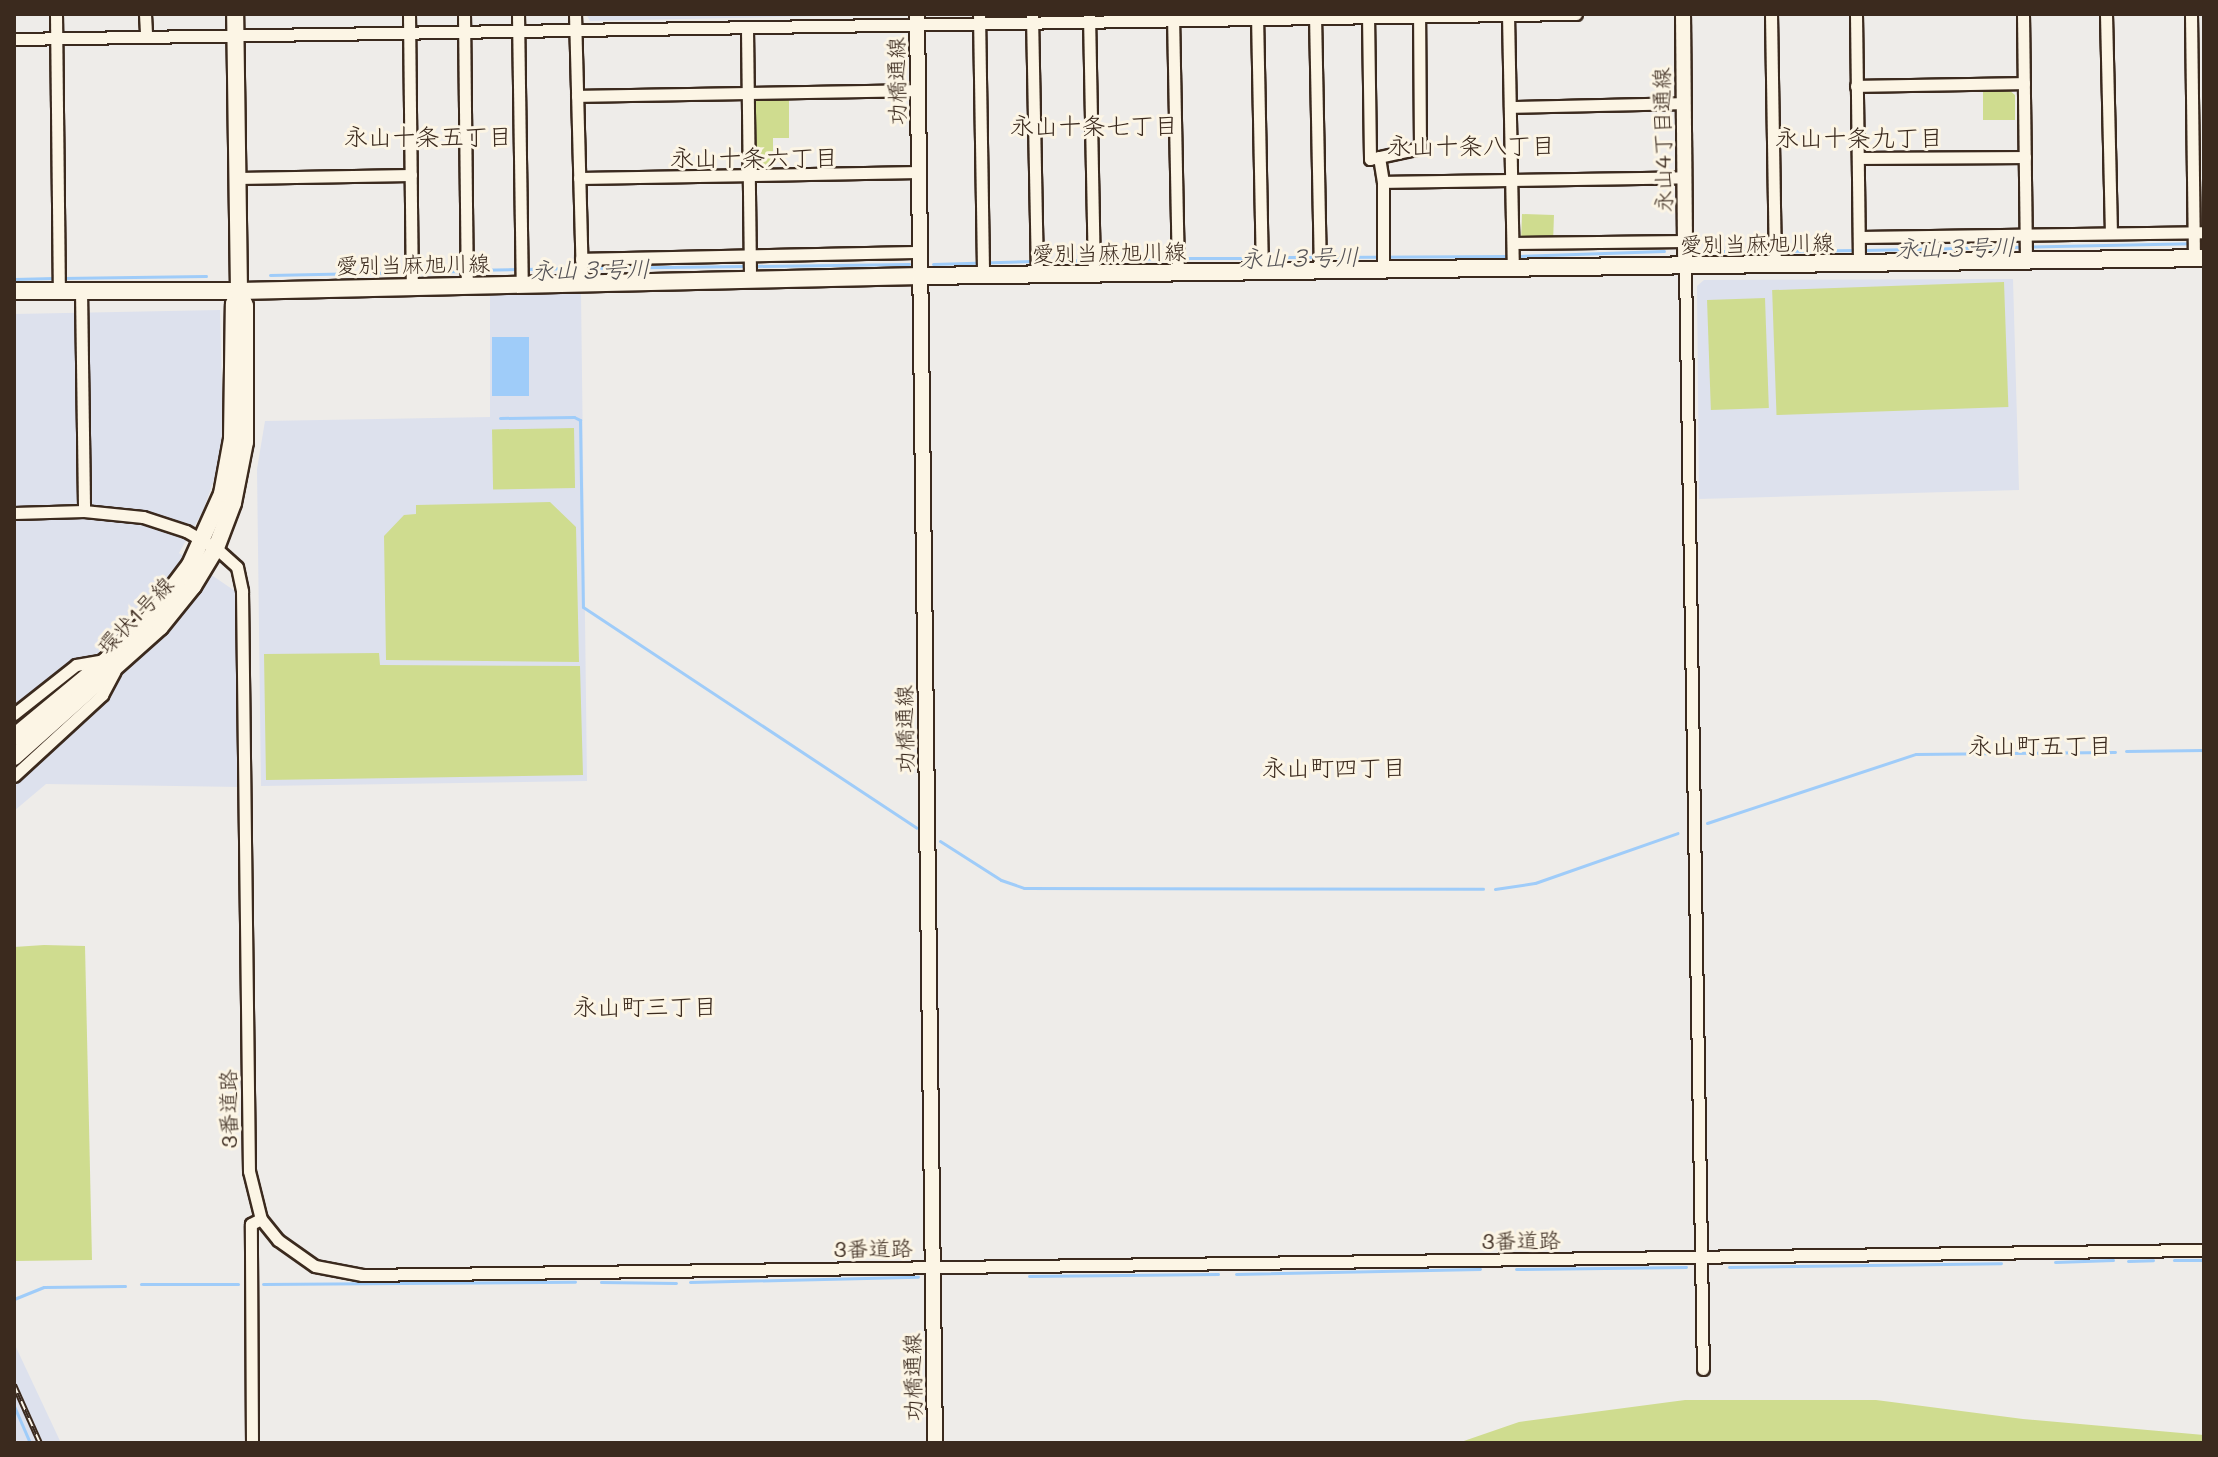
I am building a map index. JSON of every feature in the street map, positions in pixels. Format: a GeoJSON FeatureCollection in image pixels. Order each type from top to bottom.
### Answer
{"type":"FeatureCollection","features":[{"type":"Feature","properties":{"kind":"main road","name":"環状1号線"},"geometry":{"type":"LineString","coordinates":[[54,713],[112,663],[209,544],[229,464],[233,415],[234,304],[239,291],[235,14]]}},
{"type":"Feature","properties":{"kind":"main road","name":"愛別当麻旭川線"},"geometry":{"type":"LineString","coordinates":[[14,291],[59,282],[81,290],[239,291],[412,276],[522,275],[581,270],[750,268],[921,276],[983,268],[1037,266],[1383,262],[1513,255],[1685,266],[1775,255],[1859,250],[2197,245]]}},
{"type":"Feature","properties":{"kind":"main road"},"geometry":{"type":"LineString","coordinates":[[14,737],[54,713]]}},
{"type":"Feature","properties":{"kind":"main road"},"geometry":{"type":"LineString","coordinates":[[14,757],[54,713]]}},
{"type":"Feature","properties":{"kind":"street"},"geometry":{"type":"LineString","coordinates":[[56,14],[59,282]]}},
{"type":"Feature","properties":{"kind":"street"},"geometry":{"type":"LineString","coordinates":[[145,14],[146,35]]}},
{"type":"Feature","properties":{"kind":"street"},"geometry":{"type":"LineString","coordinates":[[409,14],[412,276]]}},
{"type":"Feature","properties":{"kind":"street"},"geometry":{"type":"LineString","coordinates":[[464,14],[467,276]]}},
{"type":"Feature","properties":{"kind":"street"},"geometry":{"type":"LineString","coordinates":[[518,14],[522,275]]}},
{"type":"Feature","properties":{"kind":"street"},"geometry":{"type":"LineString","coordinates":[[575,14],[581,270],[750,268],[921,252]]}},
{"type":"Feature","properties":{"kind":"street"},"geometry":{"type":"LineString","coordinates":[[1508,14],[1513,255],[1685,241]]}},
{"type":"Feature","properties":{"kind":"street"},"geometry":{"type":"LineString","coordinates":[[14,39],[747,29],[917,19],[1576,14]]}},
{"type":"Feature","properties":{"kind":"street","name":"永山4丁目通線"},"geometry":{"type":"LineString","coordinates":[[1683,14],[1685,266]]}},
{"type":"Feature","properties":{"kind":"street"},"geometry":{"type":"LineString","coordinates":[[1771,14],[1775,255]]}},
{"type":"Feature","properties":{"kind":"street"},"geometry":{"type":"LineString","coordinates":[[1856,14],[1859,250],[2025,248],[2111,233],[2197,245],[2191,14]]}},
{"type":"Feature","properties":{"kind":"street"},"geometry":{"type":"LineString","coordinates":[[2023,14],[2025,248]]}},
{"type":"Feature","properties":{"kind":"street"},"geometry":{"type":"LineString","coordinates":[[2106,14],[2111,233]]}},
{"type":"Feature","properties":{"kind":"street"},"geometry":{"type":"LineString","coordinates":[[1315,15],[1320,262]]}},
{"type":"Feature","properties":{"kind":"street"},"geometry":{"type":"LineString","coordinates":[[1368,15],[1370,159],[1420,148],[1419,15]]}},
{"type":"Feature","properties":{"kind":"street"},"geometry":{"type":"LineString","coordinates":[[1257,16],[1261,263]]}},
{"type":"Feature","properties":{"kind":"street"},"geometry":{"type":"LineString","coordinates":[[1173,17],[1178,264]]}},
{"type":"Feature","properties":{"kind":"street"},"geometry":{"type":"LineString","coordinates":[[1032,18],[1037,266]]}},
{"type":"Feature","properties":{"kind":"street"},"geometry":{"type":"LineString","coordinates":[[1089,18],[1094,264]]}},
{"type":"Feature","properties":{"kind":"street","name":"功橋通線"},"geometry":{"type":"LineString","coordinates":[[917,19],[935,1443]]}},
{"type":"Feature","properties":{"kind":"street"},"geometry":{"type":"LineString","coordinates":[[979,19],[983,268]]}},
{"type":"Feature","properties":{"kind":"street"},"geometry":{"type":"LineString","coordinates":[[747,29],[750,268]]}},
{"type":"Feature","properties":{"kind":"street"},"geometry":{"type":"LineString","coordinates":[[1856,86],[2024,83]]}},
{"type":"Feature","properties":{"kind":"street"},"geometry":{"type":"LineString","coordinates":[[577,96],[919,90]]}},
{"type":"Feature","properties":{"kind":"street"},"geometry":{"type":"LineString","coordinates":[[1510,107],[1683,103]]}},
{"type":"Feature","properties":{"kind":"street"},"geometry":{"type":"LineString","coordinates":[[1379,157],[1383,182],[1383,262]]}},
{"type":"Feature","properties":{"kind":"street"},"geometry":{"type":"LineString","coordinates":[[1858,158],[2025,157]]}},
{"type":"Feature","properties":{"kind":"street"},"geometry":{"type":"LineString","coordinates":[[579,178],[919,172]]}},
{"type":"Feature","properties":{"kind":"street"},"geometry":{"type":"LineString","coordinates":[[237,178],[411,175]]}},
{"type":"Feature","properties":{"kind":"street"},"geometry":{"type":"LineString","coordinates":[[1383,182],[1685,177]]}},
{"type":"Feature","properties":{"kind":"street"},"geometry":{"type":"LineString","coordinates":[[1685,266],[1703,1369]]}},
{"type":"Feature","properties":{"kind":"street"},"geometry":{"type":"LineString","coordinates":[[81,290],[84,511]]}},
{"type":"Feature","properties":{"kind":"street"},"geometry":{"type":"LineString","coordinates":[[14,513],[84,511],[143,517],[209,544]]}},
{"type":"Feature","properties":{"kind":"street","name":"3番道路"},"geometry":{"type":"LineString","coordinates":[[209,544],[237,567],[242,586],[249,1171],[261,1219],[278,1240],[315,1266],[362,1275],[2204,1250]]}},
{"type":"Feature","properties":{"kind":"street"},"geometry":{"type":"LineString","coordinates":[[14,714],[76,665],[112,663],[102,695],[14,776]]}},
{"type":"Feature","properties":{"kind":"street"},"geometry":{"type":"LineString","coordinates":[[252,1443],[251,1224],[261,1219]]}},
{"type":"Feature","properties":{"kind":"shaded area"},"geometry":{"type":"Polygon","coordinates":[[[586,14],[907,14],[590,21],[586,14]]]}},
{"type":"Feature","properties":{"kind":"shaded area"},"geometry":{"type":"Polygon","coordinates":[[[2013,279],[2019,490],[1699,499],[1697,286],[1704,280],[2013,279]]]}},
{"type":"Feature","properties":{"kind":"shaded area"},"geometry":{"type":"Polygon","coordinates":[[[581,293],[587,781],[261,786],[257,469],[265,421],[490,417],[490,294],[581,293]]]}},
{"type":"Feature","properties":{"kind":"shaded area"},"geometry":{"type":"Polygon","coordinates":[[[220,310],[223,431],[216,474],[203,511],[179,553],[235,591],[241,787],[46,784],[14,811],[14,314],[220,310]]]}},
{"type":"Feature","properties":{"kind":"shaded area"},"geometry":{"type":"Polygon","coordinates":[[[14,1343],[61,1443],[14,1443],[14,1343]]]}},
{"type":"Feature","properties":{"kind":"green space"},"geometry":{"type":"Polygon","coordinates":[[[1983,90],[2009,90],[2015,95],[2015,120],[1983,120],[1983,90]]]}},
{"type":"Feature","properties":{"kind":"green space"},"geometry":{"type":"Polygon","coordinates":[[[755,99],[789,99],[789,138],[773,138],[773,169],[755,169],[755,99]]]}},
{"type":"Feature","properties":{"kind":"green space"},"geometry":{"type":"Polygon","coordinates":[[[1522,214],[1554,215],[1553,239],[1521,238],[1522,214]]]}},
{"type":"Feature","properties":{"kind":"green space"},"geometry":{"type":"Polygon","coordinates":[[[2004,282],[2008,407],[1777,415],[1772,290],[2004,282]]]}},
{"type":"Feature","properties":{"kind":"green space"},"geometry":{"type":"Polygon","coordinates":[[[1765,298],[1769,408],[1711,410],[1707,300],[1765,298]]]}},
{"type":"Feature","properties":{"kind":"green space"},"geometry":{"type":"Polygon","coordinates":[[[574,428],[575,488],[493,489],[492,429],[574,428]]]}},
{"type":"Feature","properties":{"kind":"green space"},"geometry":{"type":"Polygon","coordinates":[[[550,502],[576,527],[579,662],[386,660],[384,536],[404,515],[416,514],[416,505],[550,502]]]}},
{"type":"Feature","properties":{"kind":"green space"},"geometry":{"type":"Polygon","coordinates":[[[379,653],[380,665],[580,666],[583,775],[266,780],[264,654],[379,653]]]}},
{"type":"Feature","properties":{"kind":"green space"},"geometry":{"type":"Polygon","coordinates":[[[85,946],[92,1260],[14,1261],[14,947],[85,946]]]}},
{"type":"Feature","properties":{"kind":"green space"},"geometry":{"type":"Polygon","coordinates":[[[1685,1400],[1876,1400],[2023,1419],[2204,1435],[2204,1443],[1458,1443],[1519,1422],[1685,1400]]]}},
{"type":"Feature","properties":{"kind":"water"},"geometry":{"type":"Polygon","coordinates":[[[492,337],[529,337],[529,396],[492,396],[492,337]]]}},
{"type":"Feature","properties":{"kind":"waterway","name":"永山３号川"},"geometry":{"type":"LineString","coordinates":[[1864,250],[2204,243]]}},
{"type":"Feature","properties":{"kind":"waterway","name":"永山３号川"},"geometry":{"type":"LineString","coordinates":[[1780,251],[1856,250]]}},
{"type":"Feature","properties":{"kind":"waterway","name":"永山３号川"},"geometry":{"type":"LineString","coordinates":[[1516,256],[1664,251]]}},
{"type":"Feature","properties":{"kind":"waterway","name":"永山３号川"},"geometry":{"type":"LineString","coordinates":[[1707,251],[1772,251]]}},
{"type":"Feature","properties":{"kind":"waterway","name":"永山３号川"},"geometry":{"type":"LineString","coordinates":[[1324,257],[1509,256]]}},
{"type":"Feature","properties":{"kind":"waterway","name":"永山３号川"},"geometry":{"type":"LineString","coordinates":[[1264,257],[1317,257]]}},
{"type":"Feature","properties":{"kind":"waterway","name":"永山３号川"},"geometry":{"type":"LineString","coordinates":[[1096,260],[1173,258]]}},
{"type":"Feature","properties":{"kind":"waterway","name":"永山３号川"},"geometry":{"type":"LineString","coordinates":[[1180,258],[1257,258]]}},
{"type":"Feature","properties":{"kind":"waterway","name":"永山３号川"},"geometry":{"type":"LineString","coordinates":[[1040,261],[1089,260]]}},
{"type":"Feature","properties":{"kind":"waterway","name":"永山３号川"},"geometry":{"type":"LineString","coordinates":[[933,264],[1033,261]]}},
{"type":"Feature","properties":{"kind":"waterway","name":"永山３号川"},"geometry":{"type":"LineString","coordinates":[[753,266],[909,264]]}},
{"type":"Feature","properties":{"kind":"waterway","name":"永山３号川"},"geometry":{"type":"LineString","coordinates":[[585,268],[746,266]]}},
{"type":"Feature","properties":{"kind":"waterway","name":"永山３号川"},"geometry":{"type":"LineString","coordinates":[[525,269],[578,268]]}},
{"type":"Feature","properties":{"kind":"waterway","name":"永山３号川"},"geometry":{"type":"LineString","coordinates":[[469,270],[518,269]]}},
{"type":"Feature","properties":{"kind":"waterway","name":"永山３号川"},"geometry":{"type":"LineString","coordinates":[[270,275],[462,271]]}},
{"type":"Feature","properties":{"kind":"waterway","name":"永山３号川"},"geometry":{"type":"LineString","coordinates":[[62,278],[206,276]]}},
{"type":"Feature","properties":{"kind":"waterway","name":"永山３号川"},"geometry":{"type":"LineString","coordinates":[[14,279],[54,278]]}},
{"type":"Feature","properties":{"kind":"waterway"},"geometry":{"type":"LineString","coordinates":[[500,418],[574,417],[580,420],[583,607],[917,828]]}},
{"type":"Feature","properties":{"kind":"waterway"},"geometry":{"type":"LineString","coordinates":[[2126,751],[2204,750]]}},
{"type":"Feature","properties":{"kind":"waterway"},"geometry":{"type":"LineString","coordinates":[[1707,823],[1916,754],[2115,752]]}},
{"type":"Feature","properties":{"kind":"waterway"},"geometry":{"type":"LineString","coordinates":[[1495,889],[1535,883],[1678,833]]}},
{"type":"Feature","properties":{"kind":"waterway"},"geometry":{"type":"LineString","coordinates":[[940,841],[1001,880],[1024,888],[1483,889]]}},
{"type":"Feature","properties":{"kind":"waterway"},"geometry":{"type":"LineString","coordinates":[[2055,1262],[2113,1260]]}},
{"type":"Feature","properties":{"kind":"waterway"},"geometry":{"type":"LineString","coordinates":[[2128,1261],[2153,1260]]}},
{"type":"Feature","properties":{"kind":"waterway"},"geometry":{"type":"LineString","coordinates":[[2174,1260],[2204,1260]]}},
{"type":"Feature","properties":{"kind":"waterway"},"geometry":{"type":"LineString","coordinates":[[1729,1267],[2001,1263]]}},
{"type":"Feature","properties":{"kind":"waterway"},"geometry":{"type":"LineString","coordinates":[[1516,1269],[1686,1267]]}},
{"type":"Feature","properties":{"kind":"waterway"},"geometry":{"type":"LineString","coordinates":[[1236,1274],[1480,1269]]}},
{"type":"Feature","properties":{"kind":"waterway"},"geometry":{"type":"LineString","coordinates":[[1029,1276],[1218,1274]]}},
{"type":"Feature","properties":{"kind":"waterway"},"geometry":{"type":"LineString","coordinates":[[690,1282],[918,1277]]}},
{"type":"Feature","properties":{"kind":"waterway"},"geometry":{"type":"LineString","coordinates":[[263,1284],[575,1282]]}},
{"type":"Feature","properties":{"kind":"waterway"},"geometry":{"type":"LineString","coordinates":[[601,1282],[676,1283]]}},
{"type":"Feature","properties":{"kind":"waterway"},"geometry":{"type":"LineString","coordinates":[[141,1284],[238,1284]]}},
{"type":"Feature","properties":{"kind":"waterway"},"geometry":{"type":"LineString","coordinates":[[14,1299],[44,1287],[125,1286]]}},
{"type":"Feature","properties":{"kind":"waterway"},"geometry":{"type":"LineString","coordinates":[[14,1406],[30,1443]]}},
{"type":"Feature","properties":{"kind":"railway"},"geometry":{"type":"LineString","coordinates":[[14,1385],[40,1443]]}},
{"type":"Feature","properties":{"kind":"district","name":"永山十条七丁目"},"geometry":{"type":"Point","coordinates":[1094,125]}},
{"type":"Feature","properties":{"kind":"district","name":"永山十条五丁目"},"geometry":{"type":"Point","coordinates":[428,136]}},
{"type":"Feature","properties":{"kind":"district","name":"永山十条九丁目"},"geometry":{"type":"Point","coordinates":[1859,137]}},
{"type":"Feature","properties":{"kind":"district","name":"永山十条八丁目"},"geometry":{"type":"Point","coordinates":[1471,145]}},
{"type":"Feature","properties":{"kind":"district","name":"永山十条六丁目"},"geometry":{"type":"Point","coordinates":[754,157]}},
{"type":"Feature","properties":{"kind":"district","name":"永山町五丁目"},"geometry":{"type":"Point","coordinates":[2040,745]}},
{"type":"Feature","properties":{"kind":"district","name":"永山町四丁目"},"geometry":{"type":"Point","coordinates":[1334,767]}},
{"type":"Feature","properties":{"kind":"district","name":"永山町三丁目"},"geometry":{"type":"Point","coordinates":[645,1006]}}]}
